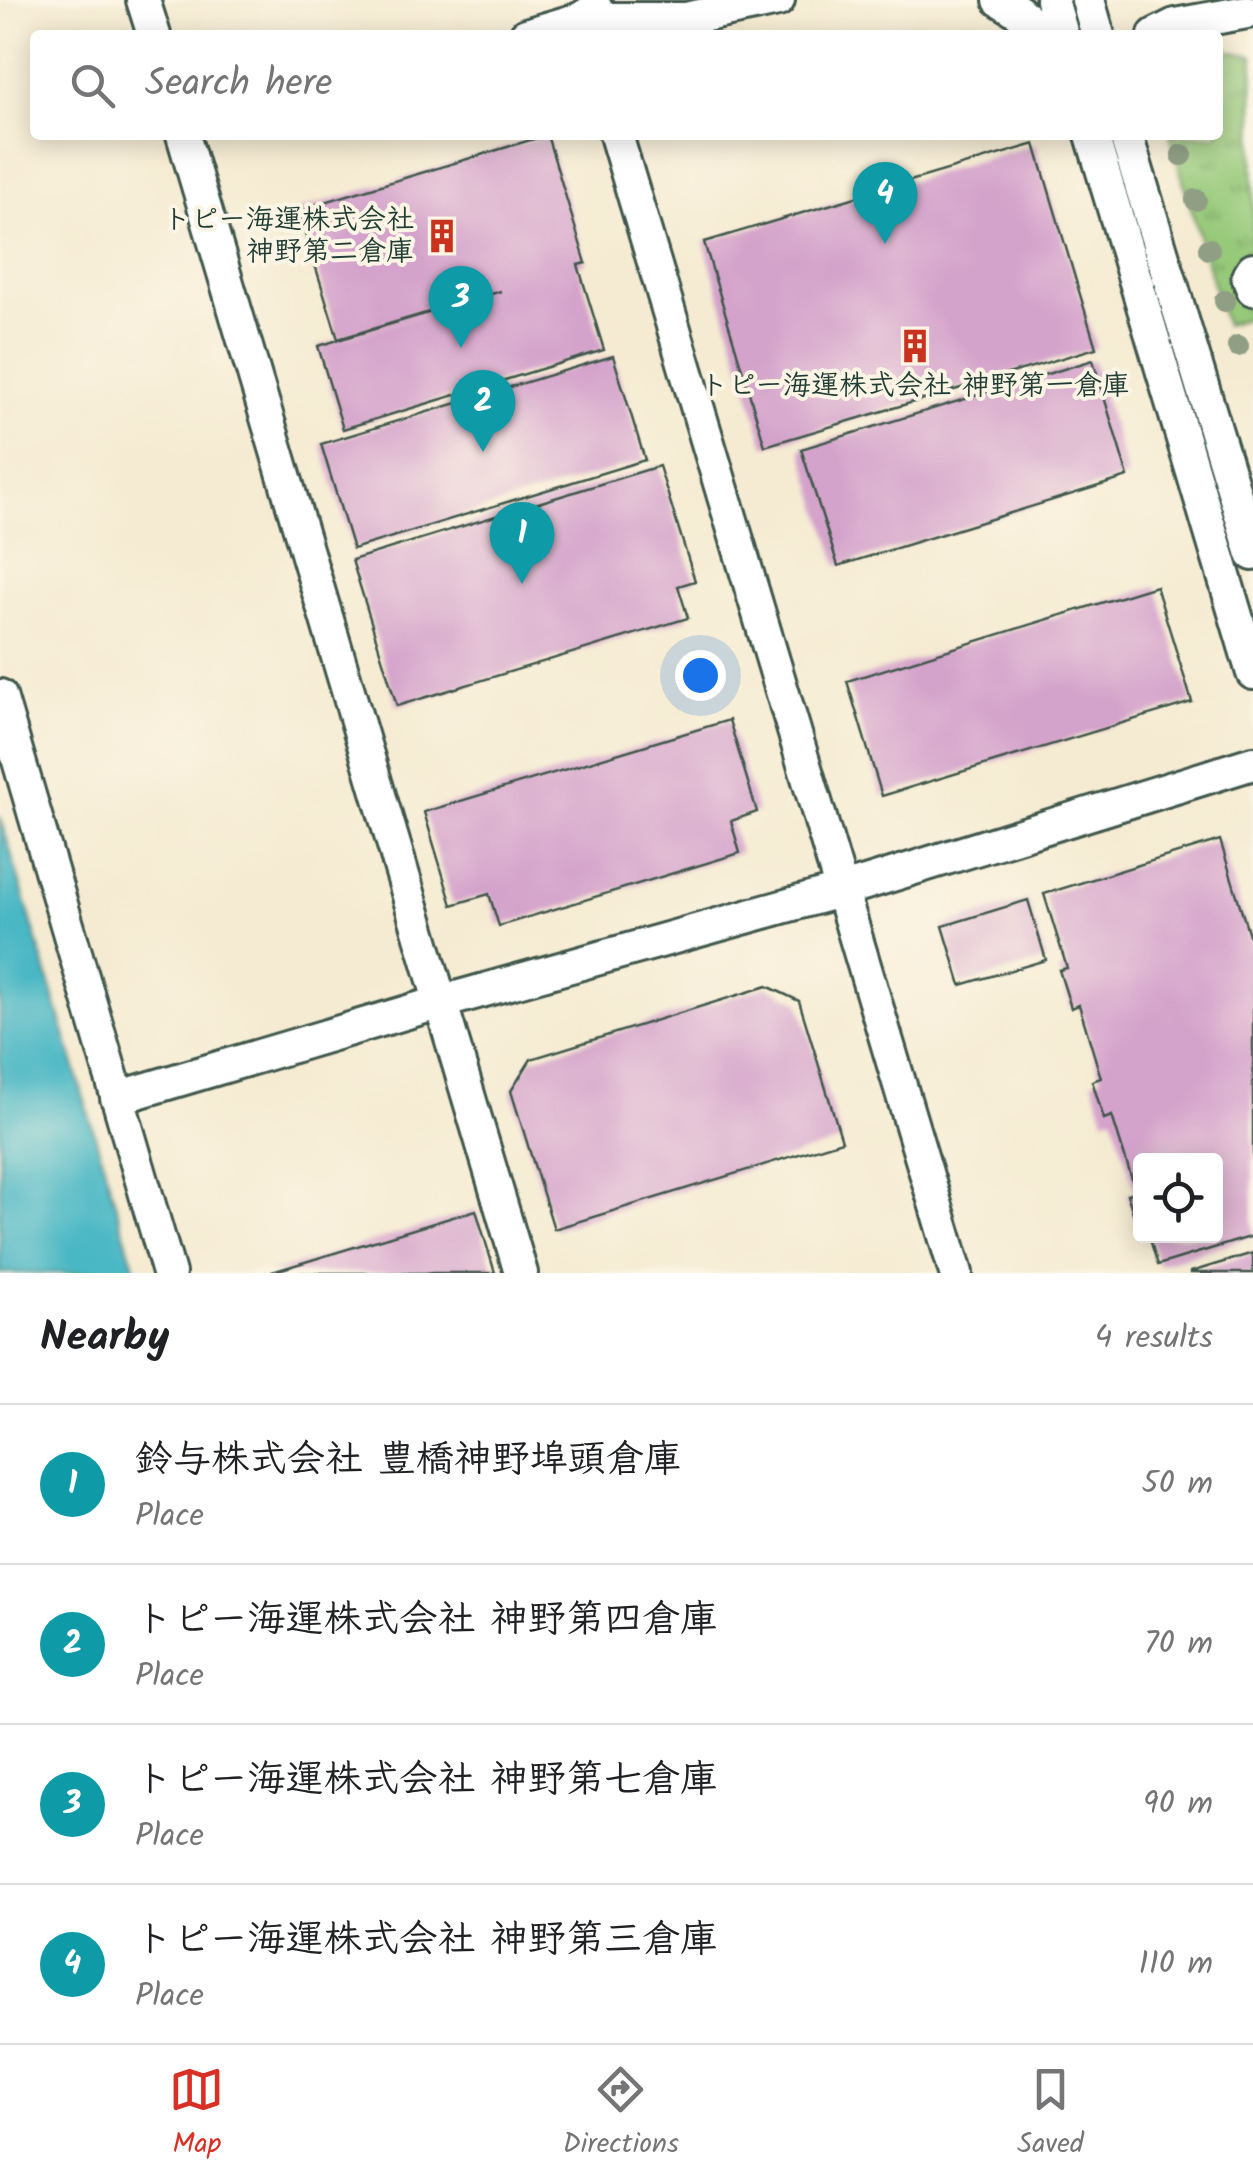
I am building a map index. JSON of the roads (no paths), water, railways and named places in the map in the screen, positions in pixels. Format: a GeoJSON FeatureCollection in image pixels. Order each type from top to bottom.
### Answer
{"type":"FeatureCollection","features":[{"type":"Feature","properties":{"kind":"street"},"geometry":{"type":"LineString","coordinates":[[144,0],[153,30]]}},
{"type":"Feature","properties":{"kind":"street"},"geometry":{"type":"LineString","coordinates":[[542,30],[580,18],[612,0]]}},
{"type":"Feature","properties":{"kind":"street"},"geometry":{"type":"LineString","coordinates":[[580,18],[686,18],[778,0]]}},
{"type":"Feature","properties":{"kind":"street"},"geometry":{"type":"LineString","coordinates":[[1000,0],[1038,30]]}},
{"type":"Feature","properties":{"kind":"street"},"geometry":{"type":"LineString","coordinates":[[1052,0],[1061,30]]}},
{"type":"Feature","properties":{"kind":"street"},"geometry":{"type":"LineString","coordinates":[[1088,0],[1097,30]]}},
{"type":"Feature","properties":{"kind":"street"},"geometry":{"type":"LineString","coordinates":[[1204,0],[1250,13]]}},
{"type":"Feature","properties":{"kind":"street"},"geometry":{"type":"LineString","coordinates":[[1165,30],[1250,13]]}},
{"type":"Feature","properties":{"kind":"street"},"geometry":{"type":"LineString","coordinates":[[187,140],[438,1003],[521,1273]]}},
{"type":"Feature","properties":{"kind":"street"},"geometry":{"type":"LineString","coordinates":[[617,140],[956,1273]]}},
{"type":"Feature","properties":{"kind":"street"},"geometry":{"type":"LineString","coordinates":[[1102,140],[1253,554]]}},
{"type":"Feature","properties":{"kind":"street"},"geometry":{"type":"LineString","coordinates":[[1102,140],[1253,673]]}},
{"type":"Feature","properties":{"kind":"street"},"geometry":{"type":"LineString","coordinates":[[1253,270],[1248,277],[1253,288]]}},
{"type":"Feature","properties":{"kind":"street"},"geometry":{"type":"LineString","coordinates":[[0,696],[169,1273]]}},
{"type":"Feature","properties":{"kind":"street"},"geometry":{"type":"LineString","coordinates":[[117,1098],[842,890],[1253,762]]}},
{"type":"Feature","properties":{"kind":"water"},"geometry":{"type":"Polygon","coordinates":[[[0,816],[136,1273],[0,1273],[0,816]]]}},
{"type":"Feature","properties":{"kind":"place","name":"トピー海運株式会社 神野第二倉庫"},"geometry":{"type":"Point","coordinates":[442,236]}},
{"type":"Feature","properties":{"kind":"place","name":"トピー海運株式会社 神野第三倉庫"},"geometry":{"type":"Point","coordinates":[885,244]}},
{"type":"Feature","properties":{"kind":"place","name":"トピー海運株式会社 神野第一倉庫"},"geometry":{"type":"Point","coordinates":[915,346]}},
{"type":"Feature","properties":{"kind":"place","name":"トピー海運株式会社 神野第七倉庫"},"geometry":{"type":"Point","coordinates":[461,348]}},
{"type":"Feature","properties":{"kind":"place","name":"トピー海運株式会社 神野第四倉庫"},"geometry":{"type":"Point","coordinates":[483,452]}},
{"type":"Feature","properties":{"kind":"place","name":"鈴与株式会社 豊橋神野埠頭倉庫"},"geometry":{"type":"Point","coordinates":[522,584]}}]}
